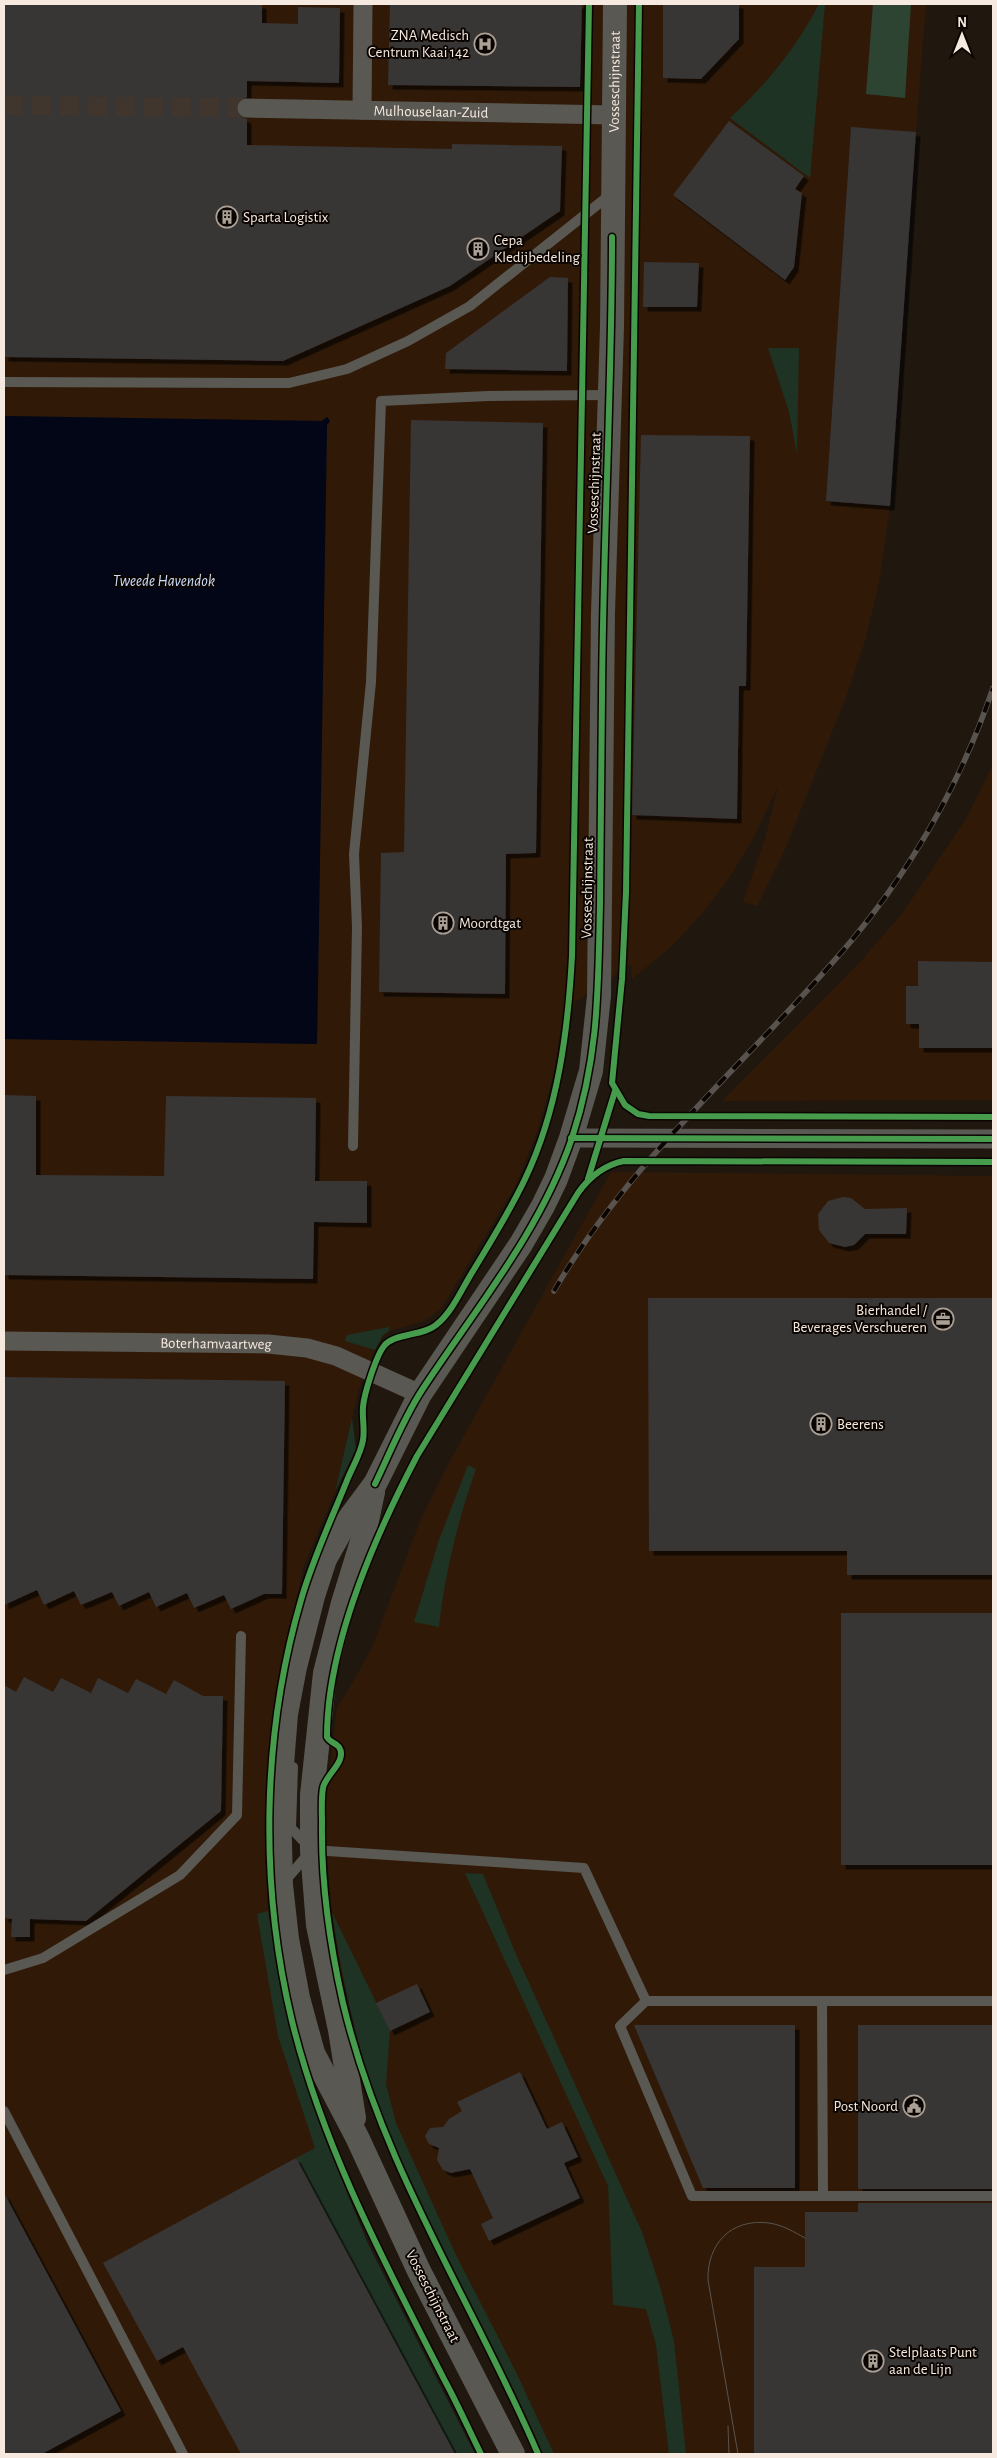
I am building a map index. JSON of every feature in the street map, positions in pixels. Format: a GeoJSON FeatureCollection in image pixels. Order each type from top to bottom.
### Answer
{"type":"FeatureCollection","features":[{"type":"Feature","properties":{"kind":"street"},"geometry":{"type":"LineString","coordinates":[[362,110],[363,4]]}},
{"type":"Feature","properties":{"kind":"street","name":"Vosseschijnstraat"},"geometry":{"type":"LineString","coordinates":[[513,2454],[419,2271],[357,2137],[313,2053],[292,1968],[282,1885],[279,1803],[286,1714],[303,1632],[325,1559],[343,1527],[375,1484],[420,1394],[521,1244],[556,1179],[571,1138],[591,1071],[599,996],[602,613],[612,327],[615,4]]}},
{"type":"Feature","properties":{"kind":"street","name":"Mulhouselaan-Zuid"},"geometry":{"type":"LineString","coordinates":[[247,108],[614,115]]}},
{"type":"Feature","properties":{"kind":"street"},"geometry":{"type":"LineString","coordinates":[[571,1138],[993,1139]]}},
{"type":"Feature","properties":{"kind":"street","name":"Boterhamvaartweg"},"geometry":{"type":"LineString","coordinates":[[4,1341],[268,1344],[307,1348],[336,1356],[420,1394]]}},
{"type":"Feature","properties":{"kind":"street","name":"Vosseschijnstraat"},"geometry":{"type":"LineString","coordinates":[[357,2137],[340,2030],[322,1947],[312,1850],[313,1772],[325,1673],[343,1603],[364,1535],[375,1484]]}},
{"type":"Feature","properties":{"kind":"lane"},"geometry":{"type":"LineString","coordinates":[[4,382],[289,382],[347,369],[408,341],[470,306],[612,193]]}},
{"type":"Feature","properties":{"kind":"lane"},"geometry":{"type":"LineString","coordinates":[[353,1146],[357,927],[354,854],[371,682],[382,401],[488,396],[609,395]]}},
{"type":"Feature","properties":{"kind":"lane"},"geometry":{"type":"LineString","coordinates":[[4,1970],[43,1958],[180,1875],[237,1815],[240,1636]]}},
{"type":"Feature","properties":{"kind":"lane"},"geometry":{"type":"LineString","coordinates":[[286,1714],[294,1743],[291,1828],[312,1850],[584,1868],[646,2001]]}},
{"type":"Feature","properties":{"kind":"lane"},"geometry":{"type":"LineString","coordinates":[[282,1885],[312,1850]]}},
{"type":"Feature","properties":{"kind":"lane"},"geometry":{"type":"LineString","coordinates":[[993,2001],[646,2001],[620,2026],[692,2196],[993,2196]]}},
{"type":"Feature","properties":{"kind":"lane"},"geometry":{"type":"LineString","coordinates":[[822,2001],[823,2196]]}},
{"type":"Feature","properties":{"kind":"lane"},"geometry":{"type":"LineString","coordinates":[[4,2111],[183,2454]]}},
{"type":"Feature","properties":{"kind":"shaded area"},"geometry":{"type":"Polygon","coordinates":[[[4,4],[926,4],[916,132],[851,128],[826,501],[890,506],[879,584],[865,641],[846,697],[784,852],[757,906],[743,902],[765,839],[778,786],[754,837],[730,877],[706,909],[673,945],[632,979],[631,964],[564,1010],[553,1077],[538,1129],[516,1185],[441,1309],[425,1321],[389,1331],[378,1342],[359,1389],[335,1492],[303,1568],[280,1687],[267,1808],[268,1911],[280,1982],[303,2076],[323,2134],[368,2244],[475,2454],[4,2454],[4,1039],[317,1044],[327,425],[330,421],[327,417],[323,421],[4,416],[4,4]]]}},
{"type":"Feature","properties":{"kind":"shaded area"},"geometry":{"type":"Polygon","coordinates":[[[993,764],[993,1100],[722,1101],[860,962],[901,915],[966,819],[993,764]]]}},
{"type":"Feature","properties":{"kind":"shaded area"},"geometry":{"type":"Polygon","coordinates":[[[611,1172],[993,1176],[993,2454],[543,2454],[507,2376],[412,2189],[396,2154],[369,2076],[341,1973],[332,1912],[324,1817],[337,1707],[373,1645],[420,1521],[452,1457],[611,1172]]]}},
{"type":"Feature","properties":{"kind":"green space"},"geometry":{"type":"Polygon","coordinates":[[[819,4],[825,4],[810,178],[730,118],[780,65],[801,36],[819,4]]]}},
{"type":"Feature","properties":{"kind":"green space"},"geometry":{"type":"Polygon","coordinates":[[[873,4],[911,4],[905,98],[866,94],[873,4]]]}},
{"type":"Feature","properties":{"kind":"green space"},"geometry":{"type":"Polygon","coordinates":[[[768,348],[799,348],[797,454],[789,412],[768,348]]]}},
{"type":"Feature","properties":{"kind":"green space"},"geometry":{"type":"Polygon","coordinates":[[[389,1327],[389,1331],[383,1335],[375,1350],[345,1341],[347,1335],[389,1327]]]}},
{"type":"Feature","properties":{"kind":"green space"},"geometry":{"type":"Polygon","coordinates":[[[352,1418],[356,1449],[335,1492],[352,1418]]]}},
{"type":"Feature","properties":{"kind":"green space"},"geometry":{"type":"Polygon","coordinates":[[[468,1465],[476,1469],[463,1507],[453,1546],[439,1627],[414,1622],[439,1540],[468,1465]]]}},
{"type":"Feature","properties":{"kind":"green space"},"geometry":{"type":"Polygon","coordinates":[[[465,1873],[483,1874],[515,1952],[642,2232],[661,2290],[674,2341],[686,2454],[669,2454],[656,2345],[646,2309],[613,2305],[608,2186],[465,1873]]]}},
{"type":"Feature","properties":{"kind":"green space"},"geometry":{"type":"Polygon","coordinates":[[[268,1911],[280,1982],[303,2076],[323,2134],[368,2244],[475,2454],[455,2454],[296,2158],[315,2148],[278,2036],[257,1914],[268,1911]]]}},
{"type":"Feature","properties":{"kind":"green space"},"geometry":{"type":"Polygon","coordinates":[[[332,1912],[390,2031],[386,2084],[396,2123],[455,2253],[516,2372],[554,2454],[543,2454],[508,2379],[432,2231],[397,2156],[365,2066],[357,2036],[349,2005],[332,1912]]]}},
{"type":"Feature","properties":{"kind":"water","name":"Tweede Havendok"},"geometry":{"type":"Polygon","coordinates":[[[4,416],[322,421],[327,417],[330,421],[327,425],[317,1044],[4,1039],[4,416]]]}},
{"type":"Feature","properties":{"kind":"building","name":"Sparta Logistix"},"geometry":{"type":"Polygon","coordinates":[[[4,4],[262,4],[262,23],[298,24],[298,7],[340,8],[339,83],[247,81],[247,97],[238,102],[236,108],[241,117],[247,119],[247,145],[452,149],[452,144],[562,146],[560,211],[450,286],[283,361],[4,357],[4,4]]]}},
{"type":"Feature","properties":{"kind":"building","name":"ZNA Medisch Centrum Kaai 142"},"geometry":{"type":"Polygon","coordinates":[[[390,4],[582,4],[580,87],[388,85],[390,4]]]}},
{"type":"Feature","properties":{"kind":"building"},"geometry":{"type":"Polygon","coordinates":[[[663,4],[739,4],[739,39],[701,79],[663,78],[663,4]]]}},
{"type":"Feature","properties":{"kind":"building"},"geometry":{"type":"Polygon","coordinates":[[[729,121],[804,176],[795,189],[802,193],[794,267],[785,280],[673,195],[729,121]]]}},
{"type":"Feature","properties":{"kind":"building"},"geometry":{"type":"Polygon","coordinates":[[[851,127],[916,132],[890,506],[826,501],[851,127]]]}},
{"type":"Feature","properties":{"kind":"building"},"geometry":{"type":"Polygon","coordinates":[[[644,262],[699,263],[697,307],[643,307],[644,262]]]}},
{"type":"Feature","properties":{"kind":"building"},"geometry":{"type":"Polygon","coordinates":[[[550,277],[568,278],[567,371],[445,369],[446,353],[550,277]]]}},
{"type":"Feature","properties":{"kind":"building"},"geometry":{"type":"Polygon","coordinates":[[[411,420],[543,423],[536,853],[506,854],[505,994],[379,992],[381,853],[404,852],[411,420]]]}},
{"type":"Feature","properties":{"kind":"building"},"geometry":{"type":"Polygon","coordinates":[[[641,435],[750,436],[746,686],[739,686],[737,819],[632,815],[641,435]]]}},
{"type":"Feature","properties":{"kind":"building"},"geometry":{"type":"Polygon","coordinates":[[[918,961],[993,962],[993,1048],[919,1048],[919,1024],[906,1024],[906,986],[918,986],[918,961]]]}},
{"type":"Feature","properties":{"kind":"building"},"geometry":{"type":"Polygon","coordinates":[[[4,1095],[36,1096],[36,1175],[164,1176],[166,1096],[316,1098],[315,1181],[367,1181],[367,1223],[314,1222],[313,1279],[4,1275],[4,1095]]]}},
{"type":"Feature","properties":{"kind":"building"},"geometry":{"type":"Polygon","coordinates":[[[843,1197],[851,1198],[865,1209],[907,1208],[906,1234],[865,1234],[854,1245],[845,1247],[829,1243],[819,1230],[818,1214],[828,1201],[843,1197]]]}},
{"type":"Feature","properties":{"kind":"building","name":"Beerens"},"geometry":{"type":"Polygon","coordinates":[[[648,1298],[993,1298],[993,1575],[847,1575],[847,1551],[649,1551],[648,1298]]]}},
{"type":"Feature","properties":{"kind":"building"},"geometry":{"type":"Polygon","coordinates":[[[4,1377],[285,1381],[282,1594],[264,1594],[231,1609],[224,1595],[194,1608],[187,1593],[156,1607],[149,1592],[119,1606],[112,1592],[81,1605],[74,1591],[44,1605],[37,1590],[4,1605],[4,1377]]]}},
{"type":"Feature","properties":{"kind":"building"},"geometry":{"type":"Polygon","coordinates":[[[841,1613],[993,1613],[993,1865],[841,1865],[841,1613]]]}},
{"type":"Feature","properties":{"kind":"building"},"geometry":{"type":"Polygon","coordinates":[[[24,1677],[53,1692],[61,1678],[91,1693],[98,1678],[128,1693],[136,1679],[166,1694],[174,1680],[203,1696],[223,1696],[221,1811],[86,1921],[30,1919],[30,1937],[11,1937],[12,1919],[4,1918],[4,1685],[16,1692],[24,1677]]]}},
{"type":"Feature","properties":{"kind":"building"},"geometry":{"type":"Polygon","coordinates":[[[417,1984],[430,2012],[390,2031],[376,2003],[417,1984]]]}},
{"type":"Feature","properties":{"kind":"building"},"geometry":{"type":"Polygon","coordinates":[[[634,2025],[795,2025],[795,2188],[703,2188],[634,2025]]]}},
{"type":"Feature","properties":{"kind":"building","name":"Post Noord"},"geometry":{"type":"Polygon","coordinates":[[[858,2025],[993,2025],[993,2189],[858,2189],[858,2025]]]}},
{"type":"Feature","properties":{"kind":"building"},"geometry":{"type":"Polygon","coordinates":[[[520,2072],[547,2129],[562,2122],[578,2157],[564,2163],[580,2198],[489,2241],[481,2224],[493,2218],[470,2169],[451,2173],[443,2170],[437,2160],[439,2148],[429,2144],[425,2136],[430,2128],[443,2127],[449,2119],[462,2111],[457,2102],[520,2072]]]}},
{"type":"Feature","properties":{"kind":"building"},"geometry":{"type":"Polygon","coordinates":[[[296,2158],[455,2454],[241,2454],[183,2347],[157,2361],[103,2263],[296,2158]]]}},
{"type":"Feature","properties":{"kind":"building"},"geometry":{"type":"Polygon","coordinates":[[[4,2193],[121,2411],[42,2454],[4,2454],[4,2193]]]}},
{"type":"Feature","properties":{"kind":"building","name":"Stelplaats Punt aan de Lijn"},"geometry":{"type":"Polygon","coordinates":[[[858,2203],[993,2203],[993,2454],[754,2454],[754,2267],[805,2267],[805,2212],[858,2212],[858,2203]]]}},
{"type":"Feature","properties":{"kind":"tunnel"},"geometry":{"type":"LineString","coordinates":[[4,105],[247,108]]}},
{"type":"Feature","properties":{"kind":"tram line"},"geometry":{"type":"LineString","coordinates":[[738,2454],[708,2280],[712,2255],[724,2236],[733,2229],[743,2225],[755,2223],[774,2224],[805,2238]]}},
{"type":"Feature","properties":{"kind":"tram line"},"geometry":{"type":"LineString","coordinates":[[728,2426],[729,2454]]}},
{"type":"Feature","properties":{"kind":"railway"},"geometry":{"type":"LineString","coordinates":[[554,1291],[585,1242],[619,1196],[656,1152],[814,983],[875,911],[916,852],[951,788],[967,756],[993,688]]}},
{"type":"Feature","properties":{"kind":"cycle path"},"geometry":{"type":"LineString","coordinates":[[481,2454],[358,2205],[338,2160],[305,2068],[292,2021],[281,1969],[274,1916],[270,1863],[272,1756],[278,1703],[288,1651],[301,1600],[323,1538],[359,1455],[364,1436],[364,1401],[374,1366],[384,1346],[395,1339],[430,1329],[442,1320],[456,1300],[507,1214],[525,1179],[546,1126],[559,1070],[568,1013],[572,956],[589,4]]}},
{"type":"Feature","properties":{"kind":"cycle path"},"geometry":{"type":"LineString","coordinates":[[639,4],[626,892],[622,979],[612,1083],[625,1105],[638,1114],[649,1116],[993,1117]]}},
{"type":"Feature","properties":{"kind":"cycle path"},"geometry":{"type":"LineString","coordinates":[[375,1484],[415,1401],[485,1299],[543,1206],[572,1138],[587,1079],[595,1022],[599,965],[603,638],[611,352],[612,237]]}},
{"type":"Feature","properties":{"kind":"cycle path"},"geometry":{"type":"LineString","coordinates":[[588,1179],[615,1091]]}},
{"type":"Feature","properties":{"kind":"cycle path"},"geometry":{"type":"LineString","coordinates":[[571,1138],[993,1139]]}},
{"type":"Feature","properties":{"kind":"cycle path"},"geometry":{"type":"LineString","coordinates":[[538,2454],[513,2398],[431,2233],[381,2122],[360,2064],[338,1981],[325,1891],[322,1846],[322,1797],[325,1783],[341,1757],[339,1747],[327,1737],[329,1702],[344,1629],[356,1592],[385,1521],[417,1456],[578,1193],[587,1181],[598,1172],[610,1165],[624,1161],[993,1162]]}},
{"type":"Feature","properties":{"kind":"place","name":"ZNA Medisch Centrum Kaai 142"},"geometry":{"type":"Point","coordinates":[485,44]}},
{"type":"Feature","properties":{"kind":"place","name":"Sparta Logistix"},"geometry":{"type":"Point","coordinates":[227,217]}},
{"type":"Feature","properties":{"kind":"place","name":"Cepa Kledijbedeling"},"geometry":{"type":"Point","coordinates":[478,249]}},
{"type":"Feature","properties":{"kind":"place","name":"Moordtgat"},"geometry":{"type":"Point","coordinates":[443,923]}},
{"type":"Feature","properties":{"kind":"place","name":"Bierhandel / Beverages Verschueren"},"geometry":{"type":"Point","coordinates":[943,1319]}},
{"type":"Feature","properties":{"kind":"place","name":"Beerens"},"geometry":{"type":"Point","coordinates":[821,1424]}},
{"type":"Feature","properties":{"kind":"place","name":"Post Noord"},"geometry":{"type":"Point","coordinates":[914,2106]}},
{"type":"Feature","properties":{"kind":"place","name":"Stelplaats Punt aan de Lijn"},"geometry":{"type":"Point","coordinates":[873,2361]}}]}
